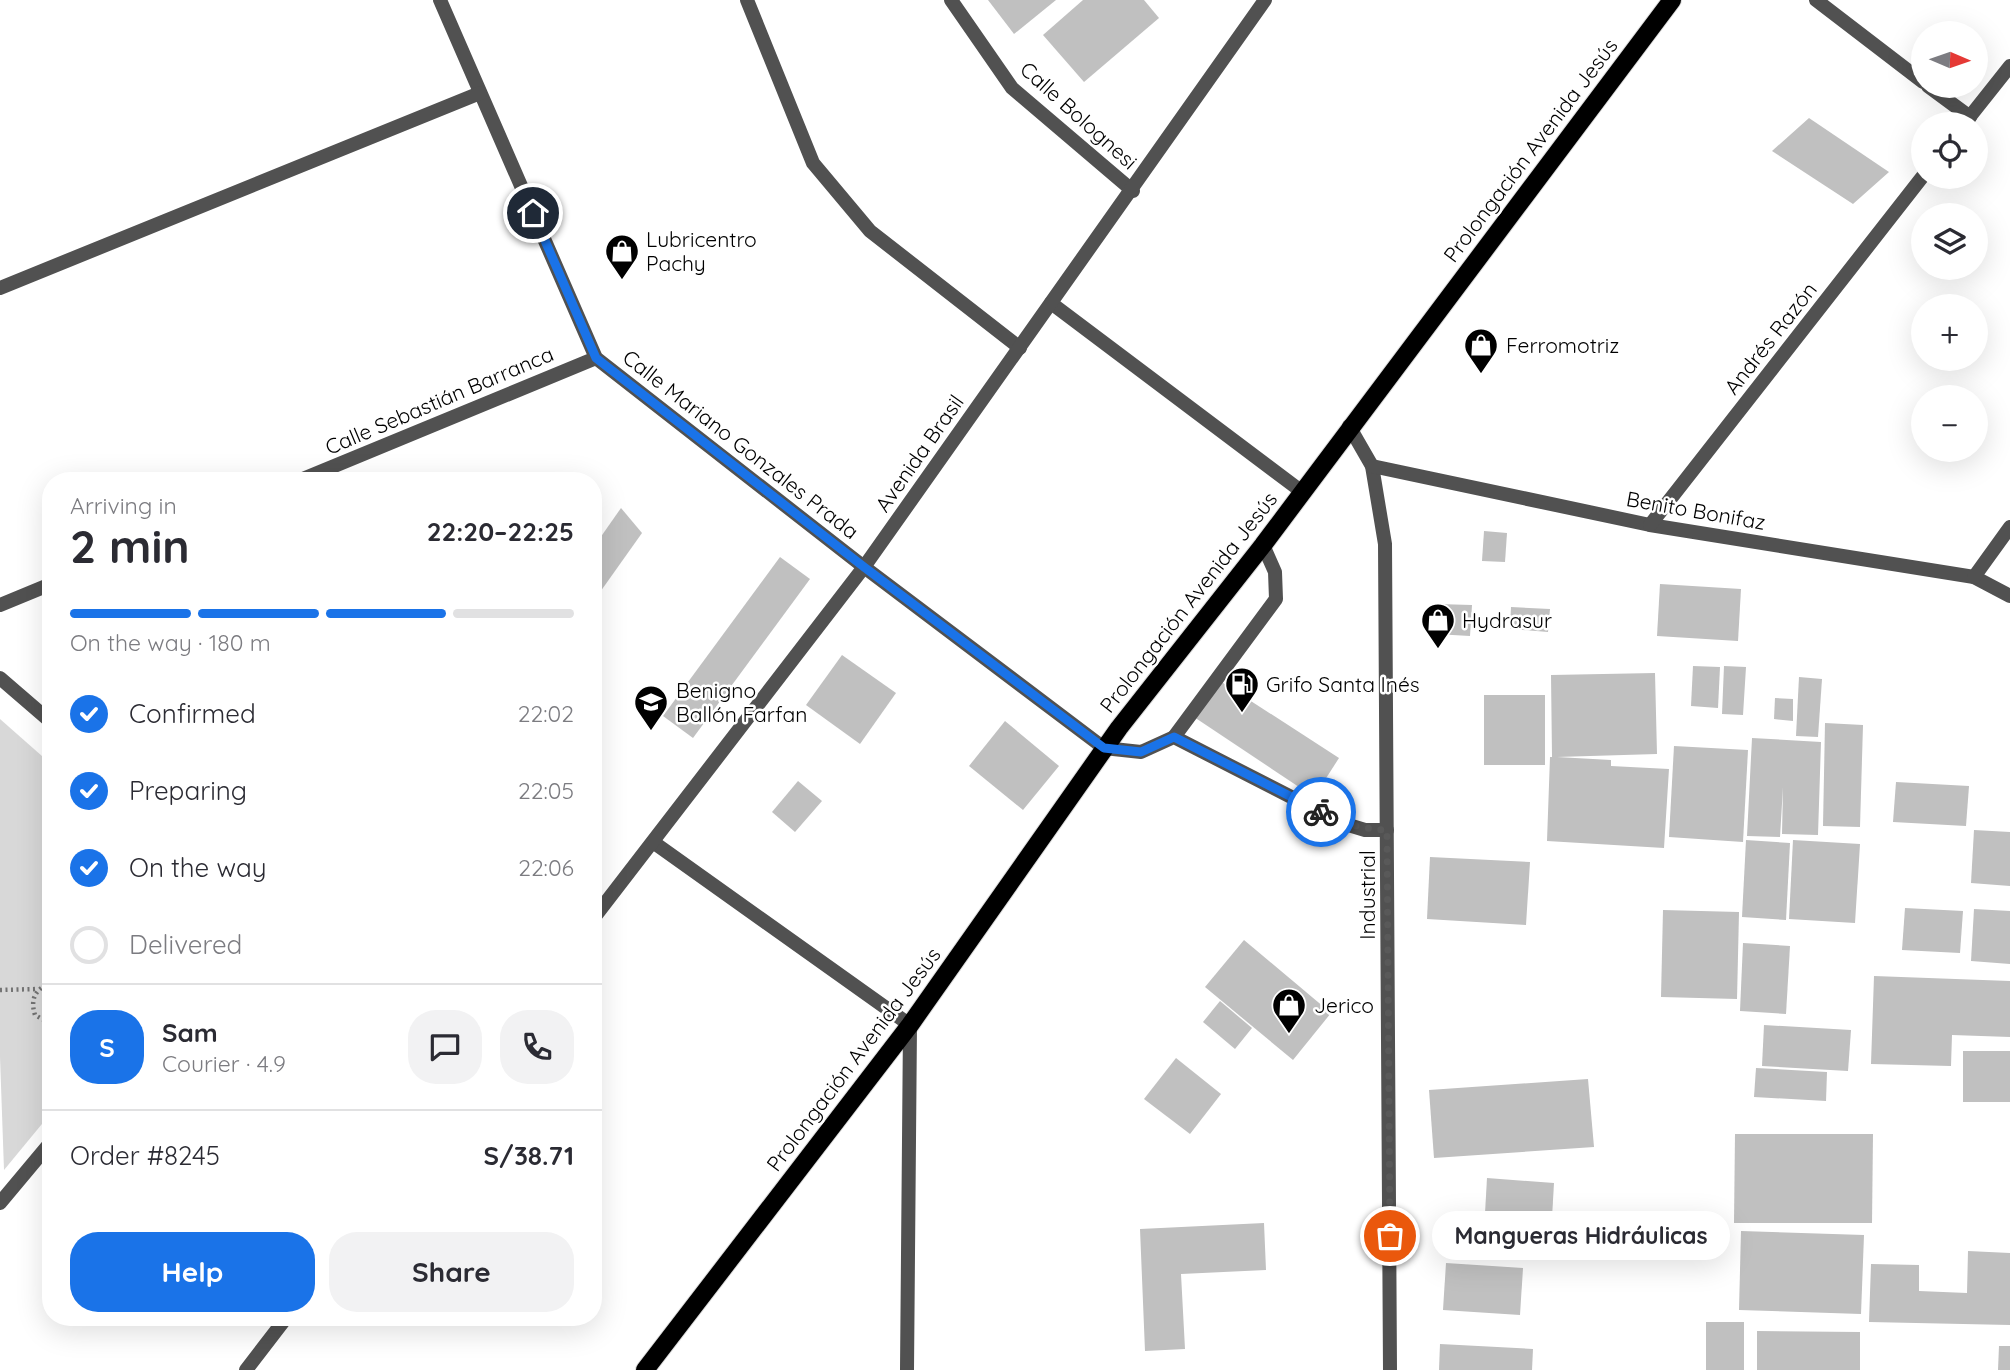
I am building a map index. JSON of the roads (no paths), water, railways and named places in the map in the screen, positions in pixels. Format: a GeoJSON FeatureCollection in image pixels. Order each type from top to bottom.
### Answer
{"type":"FeatureCollection","features":[{"type":"Feature","properties":{"kind":"main road","name":"Prolongación Avenida Jesús"},"geometry":{"type":"LineString","coordinates":[[645,1370],[910,1025],[1104,748],[1262,545],[1672,0]]}},
{"type":"Feature","properties":{"kind":"street","name":"Calle Mariano Gonzales Prada"},"geometry":{"type":"LineString","coordinates":[[440,0],[596,358],[864,567],[1104,748]]}},
{"type":"Feature","properties":{"kind":"street"},"geometry":{"type":"LineString","coordinates":[[747,0],[813,163],[870,231],[1020,348]]}},
{"type":"Feature","properties":{"kind":"street","name":"Calle Bolognesi"},"geometry":{"type":"LineString","coordinates":[[951,0],[1012,88],[1133,191]]}},
{"type":"Feature","properties":{"kind":"street","name":"Avenida Brasil"},"geometry":{"type":"LineString","coordinates":[[602,907],[864,567],[1133,191],[1265,0]]}},
{"type":"Feature","properties":{"kind":"street"},"geometry":{"type":"LineString","coordinates":[[1816,0],[1911,73]]}},
{"type":"Feature","properties":{"kind":"street"},"geometry":{"type":"LineString","coordinates":[[1974,112],[2010,66]]}},
{"type":"Feature","properties":{"kind":"street"},"geometry":{"type":"LineString","coordinates":[[0,288],[480,93]]}},
{"type":"Feature","properties":{"kind":"street"},"geometry":{"type":"LineString","coordinates":[[1941,98],[1957,112]]}},
{"type":"Feature","properties":{"kind":"street","name":"Andrés Razón"},"geometry":{"type":"LineString","coordinates":[[1650,524],[1913,189]]}},
{"type":"Feature","properties":{"kind":"street"},"geometry":{"type":"LineString","coordinates":[[1051,303],[1301,491]]}},
{"type":"Feature","properties":{"kind":"street","name":"Calle Sebastián Barranca"},"geometry":{"type":"LineString","coordinates":[[320,472],[596,358]]}},
{"type":"Feature","properties":{"kind":"street","name":"Industrial"},"geometry":{"type":"LineString","coordinates":[[1349,426],[1372,466],[1385,544],[1390,1370]]}},
{"type":"Feature","properties":{"kind":"street","name":"Benito Bonifaz"},"geometry":{"type":"LineString","coordinates":[[1372,466],[1650,524],[1974,577],[2010,596]]}},
{"type":"Feature","properties":{"kind":"street"},"geometry":{"type":"LineString","coordinates":[[1974,577],[2010,527]]}},
{"type":"Feature","properties":{"kind":"street"},"geometry":{"type":"LineString","coordinates":[[1104,748],[1141,752],[1174,737],[1276,599],[1275,572],[1262,545]]}},
{"type":"Feature","properties":{"kind":"street"},"geometry":{"type":"LineString","coordinates":[[0,605],[42,588]]}},
{"type":"Feature","properties":{"kind":"street"},"geometry":{"type":"LineString","coordinates":[[0,678],[42,714]]}},
{"type":"Feature","properties":{"kind":"street"},"geometry":{"type":"LineString","coordinates":[[1174,737],[1342,823],[1365,830],[1387,830]]}},
{"type":"Feature","properties":{"kind":"street"},"geometry":{"type":"LineString","coordinates":[[653,842],[910,1025],[907,1370]]}},
{"type":"Feature","properties":{"kind":"street"},"geometry":{"type":"LineString","coordinates":[[0,1203],[42,1153]]}},
{"type":"Feature","properties":{"kind":"street"},"geometry":{"type":"LineString","coordinates":[[246,1370],[280,1326]]}},
{"type":"Feature","properties":{"kind":"place","name":"Lubricentro Pachy"},"geometry":{"type":"Point","coordinates":[622,281]}},
{"type":"Feature","properties":{"kind":"place","name":"Ferromotriz"},"geometry":{"type":"Point","coordinates":[1481,375]}},
{"type":"Feature","properties":{"kind":"place","name":"Hydrasur"},"geometry":{"type":"Point","coordinates":[1438,650]}},
{"type":"Feature","properties":{"kind":"place","name":"Grifo Santa Inés"},"geometry":{"type":"Point","coordinates":[1242,714]}},
{"type":"Feature","properties":{"kind":"place","name":"Benigno Ballón Farfan"},"geometry":{"type":"Point","coordinates":[651,732]}},
{"type":"Feature","properties":{"kind":"place","name":"Jerico"},"geometry":{"type":"Point","coordinates":[1289,1035]}},
{"type":"Feature","properties":{"kind":"place","name":"Mangueras Hidráulicas"},"geometry":{"type":"Point","coordinates":[1390,1236]}}]}
